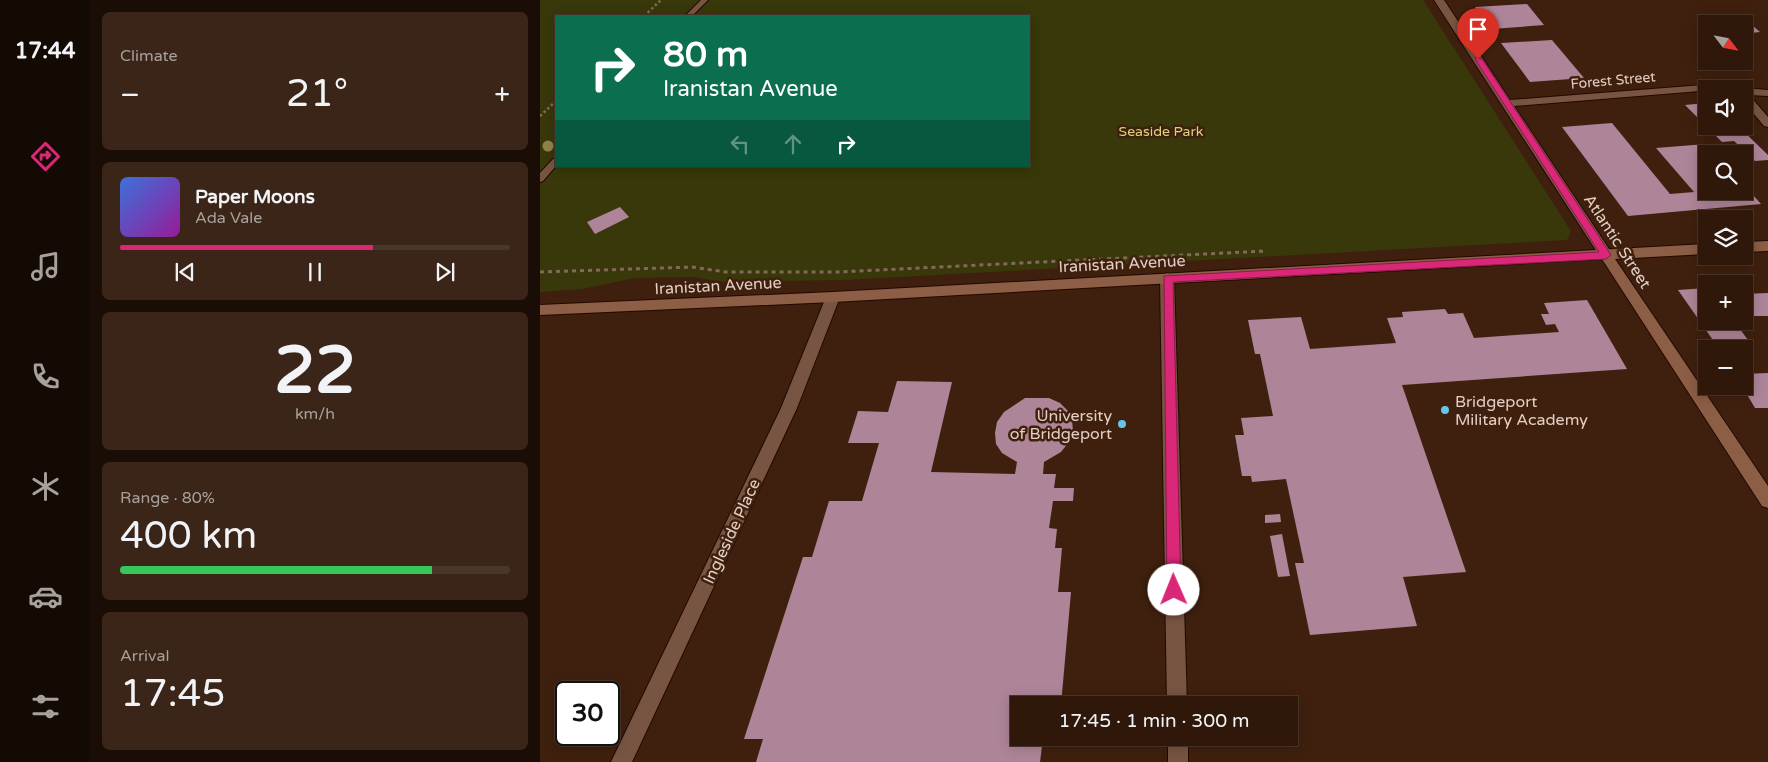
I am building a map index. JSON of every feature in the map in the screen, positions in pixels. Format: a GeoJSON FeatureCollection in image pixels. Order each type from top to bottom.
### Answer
{"type":"FeatureCollection","features":[{"type":"Feature","properties":{"kind":"street","name":"Atlantic Street"},"geometry":{"type":"LineString","coordinates":[[1439,0],[1768,500]]}},
{"type":"Feature","properties":{"kind":"street","name":"Forest Street"},"geometry":{"type":"LineString","coordinates":[[1508,104],[1698,88]]}},
{"type":"Feature","properties":{"kind":"street"},"geometry":{"type":"LineString","coordinates":[[1753,91],[1768,93]]}},
{"type":"Feature","properties":{"kind":"street"},"geometry":{"type":"LineString","coordinates":[[1753,106],[1768,124]]}},
{"type":"Feature","properties":{"kind":"street"},"geometry":{"type":"LineString","coordinates":[[1753,247],[1768,246]]}},
{"type":"Feature","properties":{"kind":"street","name":"Iranistan Avenue"},"geometry":{"type":"LineString","coordinates":[[540,310],[833,297],[1698,249]]}},
{"type":"Feature","properties":{"kind":"street"},"geometry":{"type":"LineString","coordinates":[[1167,278],[1177,696]]}},
{"type":"Feature","properties":{"kind":"street","name":"Ingleside Place"},"geometry":{"type":"LineString","coordinates":[[621,762],[789,408],[833,297]]}},
{"type":"Feature","properties":{"kind":"street"},"geometry":{"type":"LineString","coordinates":[[1178,746],[1178,762]]}},
{"type":"Feature","properties":{"kind":"lane"},"geometry":{"type":"LineString","coordinates":[[689,15],[705,0]]}},
{"type":"Feature","properties":{"kind":"lane"},"geometry":{"type":"LineString","coordinates":[[540,179],[555,161]]}},
{"type":"Feature","properties":{"kind":"path"},"geometry":{"type":"LineString","coordinates":[[645,15],[662,0]]}},
{"type":"Feature","properties":{"kind":"path"},"geometry":{"type":"LineString","coordinates":[[540,116],[555,102]]}},
{"type":"Feature","properties":{"kind":"path"},"geometry":{"type":"LineString","coordinates":[[540,272],[692,268],[726,272],[838,272],[1268,251]]}},
{"type":"Feature","properties":{"kind":"green space","name":"Seaside Park"},"geometry":{"type":"Polygon","coordinates":[[[540,0],[1423,0],[1571,231],[1567,240],[845,280],[722,282],[693,277],[635,278],[582,289],[540,292],[540,0]]]}},
{"type":"Feature","properties":{"kind":"building"},"geometry":{"type":"Polygon","coordinates":[[[1527,4],[1544,25],[1492,29],[1475,7],[1527,4]]]}},
{"type":"Feature","properties":{"kind":"building"},"geometry":{"type":"Polygon","coordinates":[[[1753,26],[1760,32],[1753,33],[1753,26]]]}},
{"type":"Feature","properties":{"kind":"building"},"geometry":{"type":"Polygon","coordinates":[[[1552,40],[1584,78],[1530,82],[1501,43],[1552,40]]]}},
{"type":"Feature","properties":{"kind":"building"},"geometry":{"type":"Polygon","coordinates":[[[1698,104],[1698,118],[1685,105],[1698,104]]]}},
{"type":"Feature","properties":{"kind":"building"},"geometry":{"type":"Polygon","coordinates":[[[1612,123],[1670,194],[1694,192],[1656,148],[1706,144],[1698,145],[1698,200],[1753,200],[1753,195],[1761,204],[1628,216],[1562,127],[1612,123]]]}},
{"type":"Feature","properties":{"kind":"building"},"geometry":{"type":"Polygon","coordinates":[[[1715,135],[1747,135],[1768,155],[1768,160],[1755,161],[1753,159],[1753,145],[1738,145],[1734,141],[1722,142],[1715,135]]]}},
{"type":"Feature","properties":{"kind":"building"},"geometry":{"type":"Polygon","coordinates":[[[620,207],[629,217],[595,234],[587,222],[620,207]]]}},
{"type":"Feature","properties":{"kind":"building"},"geometry":{"type":"Polygon","coordinates":[[[1698,289],[1698,319],[1678,290],[1698,289]]]}},
{"type":"Feature","properties":{"kind":"building"},"geometry":{"type":"Polygon","coordinates":[[[1768,293],[1768,316],[1753,316],[1753,294],[1768,293]]]}},
{"type":"Feature","properties":{"kind":"building"},"geometry":{"type":"Polygon","coordinates":[[[1587,300],[1627,369],[1402,385],[1466,572],[1403,577],[1417,626],[1310,635],[1295,563],[1304,563],[1286,479],[1252,482],[1251,476],[1242,476],[1235,435],[1244,435],[1241,418],[1273,416],[1260,354],[1255,354],[1248,320],[1301,317],[1310,349],[1396,343],[1387,318],[1403,317],[1402,312],[1445,309],[1448,314],[1463,313],[1474,338],[1559,332],[1555,324],[1546,325],[1541,314],[1549,314],[1544,303],[1587,300]]]}},
{"type":"Feature","properties":{"kind":"building"},"geometry":{"type":"Polygon","coordinates":[[[1706,330],[1741,330],[1748,340],[1713,340],[1706,330]]]}},
{"type":"Feature","properties":{"kind":"building"},"geometry":{"type":"Polygon","coordinates":[[[1768,373],[1768,408],[1755,408],[1747,395],[1753,395],[1753,374],[1768,373]]]}},
{"type":"Feature","properties":{"kind":"building"},"geometry":{"type":"Polygon","coordinates":[[[897,381],[952,382],[931,472],[1015,474],[1017,462],[1002,453],[996,444],[995,433],[997,422],[1004,412],[1025,398],[1049,398],[1060,403],[1068,411],[1072,420],[1073,431],[1069,442],[1061,452],[1044,462],[1043,474],[1056,474],[1054,488],[1074,488],[1073,501],[1053,501],[1049,528],[1057,529],[1055,548],[1062,548],[1058,592],[1071,592],[1062,696],[1010,696],[1010,746],[1042,746],[1040,762],[756,762],[763,739],[744,739],[803,557],[812,557],[829,501],[862,501],[879,443],[848,443],[858,411],[888,412],[897,381]]]}},
{"type":"Feature","properties":{"kind":"building"},"geometry":{"type":"Polygon","coordinates":[[[1280,514],[1281,522],[1265,523],[1265,515],[1280,514]]]}},
{"type":"Feature","properties":{"kind":"building"},"geometry":{"type":"Polygon","coordinates":[[[1282,534],[1290,576],[1278,577],[1270,536],[1282,534]]]}},
{"type":"Feature","properties":{"kind":"place","name":"Bridgeport Military Academy"},"geometry":{"type":"Point","coordinates":[1445,410]}},
{"type":"Feature","properties":{"kind":"place","name":"University of Bridgeport"},"geometry":{"type":"Point","coordinates":[1122,424]}},
{"type":"Feature","properties":{"kind":"route"},"geometry":{"type":"LineString","coordinates":[[1174,590],[1167,278],[1606,255],[1478,59]]}}]}
